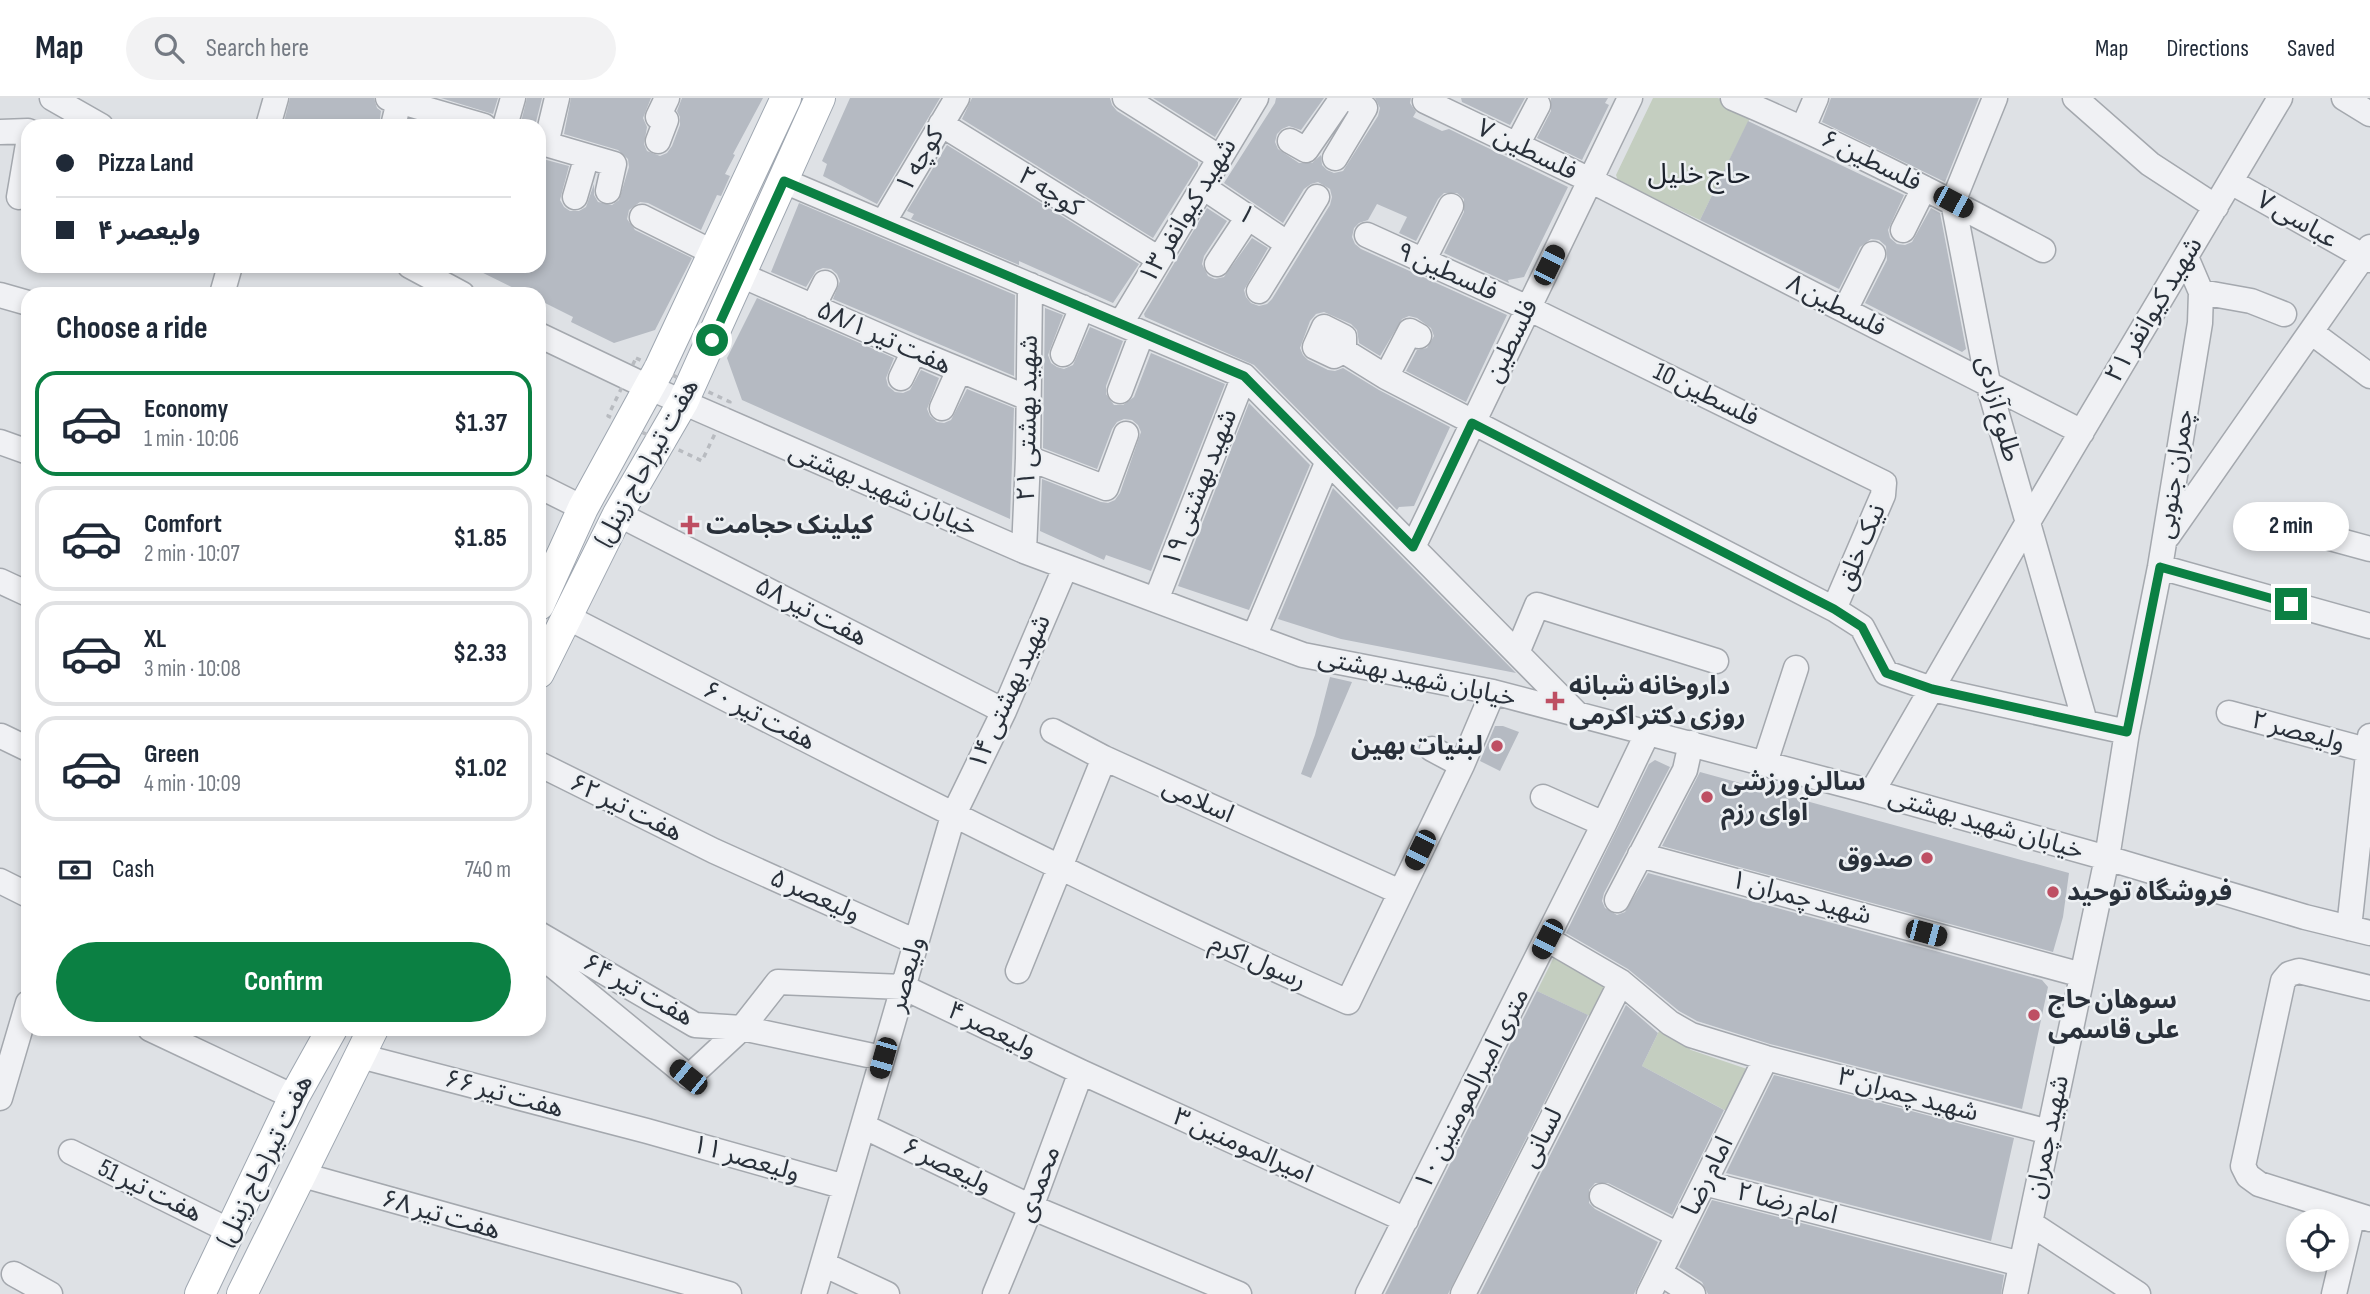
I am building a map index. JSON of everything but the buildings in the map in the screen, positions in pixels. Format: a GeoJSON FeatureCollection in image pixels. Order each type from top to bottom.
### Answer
{"type":"FeatureCollection","features":[{"type":"Feature","properties":{"kind":"main road","name":"هفت تیر(حاج زینل)"},"geometry":{"type":"LineString","coordinates":[[546,640],[583,508],[648,387],[786,98]]}},
{"type":"Feature","properties":{"kind":"main road","name":"هفت تیر(حاج زینل)"},"geometry":{"type":"LineString","coordinates":[[552,611],[618,514],[683,402],[820,98]]}},
{"type":"Feature","properties":{"kind":"main road","name":"هفت تیر(حاج زینل)"},"geometry":{"type":"LineString","coordinates":[[200,1294],[294,1097],[328,1036]]}},
{"type":"Feature","properties":{"kind":"main road","name":"هفت تیر(حاج زینل)"},"geometry":{"type":"LineString","coordinates":[[242,1294],[299,1174],[370,1036]]}},
{"type":"Feature","properties":{"kind":"street"},"geometry":{"type":"LineString","coordinates":[[52,98],[89,119]]}},
{"type":"Feature","properties":{"kind":"street"},"geometry":{"type":"LineString","coordinates":[[270,119],[276,98]]}},
{"type":"Feature","properties":{"kind":"street"},"geometry":{"type":"LineString","coordinates":[[507,119],[513,98]]}},
{"type":"Feature","properties":{"kind":"street"},"geometry":{"type":"LineString","coordinates":[[546,131],[557,98]]}},
{"type":"Feature","properties":{"kind":"street"},"geometry":{"type":"LineString","coordinates":[[657,141],[666,120],[658,117],[667,98]]}},
{"type":"Feature","properties":{"kind":"street","name":"کوچه ۱"},"geometry":{"type":"LineString","coordinates":[[883,223],[957,98]]}},
{"type":"Feature","properties":{"kind":"street"},"geometry":{"type":"LineString","coordinates":[[1125,98],[1220,158]]}},
{"type":"Feature","properties":{"kind":"street","name":"شهید کیوانفر ۱۳"},"geometry":{"type":"LineString","coordinates":[[1120,391],[1131,328],[1159,259],[1256,98]]}},
{"type":"Feature","properties":{"kind":"street"},"geometry":{"type":"LineString","coordinates":[[1290,141],[1306,150],[1342,98]]}},
{"type":"Feature","properties":{"kind":"street"},"geometry":{"type":"LineString","coordinates":[[1335,158],[1364,107],[1351,98]]}},
{"type":"Feature","properties":{"kind":"street","name":"فلسطین"},"geometry":{"type":"LineString","coordinates":[[1413,547],[1630,98]]}},
{"type":"Feature","properties":{"kind":"street","name":"فلسطین ۶"},"geometry":{"type":"LineString","coordinates":[[1733,98],[1803,128],[2043,250]]}},
{"type":"Feature","properties":{"kind":"street"},"geometry":{"type":"LineString","coordinates":[[1803,128],[1816,98]]}},
{"type":"Feature","properties":{"kind":"street"},"geometry":{"type":"LineString","coordinates":[[1953,202],[1995,98]]}},
{"type":"Feature","properties":{"kind":"street"},"geometry":{"type":"LineString","coordinates":[[2075,98],[2150,164],[2216,206]]}},
{"type":"Feature","properties":{"kind":"street","name":"شهید کیوانفر ۲۱"},"geometry":{"type":"LineString","coordinates":[[1872,792],[2280,98]]}},
{"type":"Feature","properties":{"kind":"street"},"geometry":{"type":"LineString","coordinates":[[2344,98],[2370,114]]}},
{"type":"Feature","properties":{"kind":"street"},"geometry":{"type":"LineString","coordinates":[[393,119],[394,100],[459,119]]}},
{"type":"Feature","properties":{"kind":"street","name":"فلسطین ۷"},"geometry":{"type":"LineString","coordinates":[[1425,101],[1590,180]]}},
{"type":"Feature","properties":{"kind":"street"},"geometry":{"type":"LineString","coordinates":[[1517,145],[1538,105]]}},
{"type":"Feature","properties":{"kind":"street","name":"کوچه ۲"},"geometry":{"type":"LineString","coordinates":[[941,124],[1159,259]]}},
{"type":"Feature","properties":{"kind":"street"},"geometry":{"type":"LineString","coordinates":[[0,132],[21,131]]}},
{"type":"Feature","properties":{"kind":"street"},"geometry":{"type":"LineString","coordinates":[[546,144],[614,164],[608,191]]}},
{"type":"Feature","properties":{"kind":"street"},"geometry":{"type":"LineString","coordinates":[[575,197],[587,156]]}},
{"type":"Feature","properties":{"kind":"street","name":"فلسطین ۸"},"geometry":{"type":"LineString","coordinates":[[1590,180],[2082,432]]}},
{"type":"Feature","properties":{"kind":"street"},"geometry":{"type":"LineString","coordinates":[[784,181],[1244,376],[1578,715]]}},
{"type":"Feature","properties":{"kind":"street","name":"عباسی ۷"},"geometry":{"type":"LineString","coordinates":[[2231,182],[2368,255]]}},
{"type":"Feature","properties":{"kind":"street"},"geometry":{"type":"LineString","coordinates":[[19,197],[21,185]]}},
{"type":"Feature","properties":{"kind":"street","name":"۱"},"geometry":{"type":"LineString","coordinates":[[1203,187],[1288,244]]}},
{"type":"Feature","properties":{"kind":"street"},"geometry":{"type":"LineString","coordinates":[[1903,230],[1924,188]]}},
{"type":"Feature","properties":{"kind":"street"},"geometry":{"type":"LineString","coordinates":[[1259,291],[1317,197]]}},
{"type":"Feature","properties":{"kind":"street","name":"طلوع آزادی"},"geometry":{"type":"LineString","coordinates":[[1953,202],[1988,383],[2085,722]]}},
{"type":"Feature","properties":{"kind":"street"},"geometry":{"type":"LineString","coordinates":[[1423,261],[1451,206]]}},
{"type":"Feature","properties":{"kind":"street"},"geometry":{"type":"LineString","coordinates":[[642,217],[714,253]]}},
{"type":"Feature","properties":{"kind":"street"},"geometry":{"type":"LineString","coordinates":[[1217,264],[1248,217]]}},
{"type":"Feature","properties":{"kind":"street","name":"فلسطین ۹"},"geometry":{"type":"LineString","coordinates":[[1367,235],[1528,308]]}},
{"type":"Feature","properties":{"kind":"street"},"geometry":{"type":"LineString","coordinates":[[1845,310],[1873,254]]}},
{"type":"Feature","properties":{"kind":"street"},"geometry":{"type":"LineString","coordinates":[[2164,541],[2368,255]]}},
{"type":"Feature","properties":{"kind":"street","name":"چمران جنوبی"},"geometry":{"type":"LineString","coordinates":[[2107,858],[2127,732],[2160,567],[2200,323],[2202,292],[2186,257]]}},
{"type":"Feature","properties":{"kind":"street"},"geometry":{"type":"LineString","coordinates":[[423,273],[449,287]]}},
{"type":"Feature","properties":{"kind":"street","name":"هفت تیر ۵۸/۱"},"geometry":{"type":"LineString","coordinates":[[741,275],[1028,398]]}},
{"type":"Feature","properties":{"kind":"street"},"geometry":{"type":"LineString","coordinates":[[813,307],[825,283]]}},
{"type":"Feature","properties":{"kind":"street","name":"شهید بهشتی ۲۱"},"geometry":{"type":"LineString","coordinates":[[1024,551],[1030,285]]}},
{"type":"Feature","properties":{"kind":"street"},"geometry":{"type":"LineString","coordinates":[[2202,292],[2251,301],[2284,314]]}},
{"type":"Feature","properties":{"kind":"street"},"geometry":{"type":"LineString","coordinates":[[0,295],[21,301]]}},
{"type":"Feature","properties":{"kind":"street"},"geometry":{"type":"LineString","coordinates":[[1063,354],[1082,307]]}},
{"type":"Feature","properties":{"kind":"street","name":"فلسطین 10"},"geometry":{"type":"LineString","coordinates":[[1528,308],[1884,483]]}},
{"type":"Feature","properties":{"kind":"street"},"geometry":{"type":"LineString","coordinates":[[1386,377],[1410,331],[1419,335]]}},
{"type":"Feature","properties":{"kind":"street"},"geometry":{"type":"LineString","coordinates":[[2311,332],[2370,376]]}},
{"type":"Feature","properties":{"kind":"street","name":"خیابان شهید بهشتی"},"geometry":{"type":"LineString","coordinates":[[546,338],[648,387],[1024,551],[1303,654],[1493,691],[1872,792],[2305,917],[2360,930]]}},
{"type":"Feature","properties":{"kind":"street"},"geometry":{"type":"LineString","coordinates":[[901,378],[914,351]]}},
{"type":"Feature","properties":{"kind":"street"},"geometry":{"type":"LineString","coordinates":[[1344,351],[1472,423],[1834,609],[1862,627],[1886,673],[1932,689],[2127,732]]}},
{"type":"Feature","properties":{"kind":"street"},"geometry":{"type":"LineString","coordinates":[[942,408],[959,370]]}},
{"type":"Feature","properties":{"kind":"street","name":"شهید بهشتی ۱۹"},"geometry":{"type":"LineString","coordinates":[[1156,600],[1244,376]]}},
{"type":"Feature","properties":{"kind":"street"},"geometry":{"type":"LineString","coordinates":[[1028,457],[1106,488],[1126,434]]}},
{"type":"Feature","properties":{"kind":"street"},"geometry":{"type":"LineString","coordinates":[[0,442],[21,450]]}},
{"type":"Feature","properties":{"kind":"street"},"geometry":{"type":"LineString","coordinates":[[1254,638],[1328,461]]}},
{"type":"Feature","properties":{"kind":"street","name":"نیک خلق"},"geometry":{"type":"LineString","coordinates":[[1834,609],[1883,495],[1884,483]]}},
{"type":"Feature","properties":{"kind":"street"},"geometry":{"type":"LineString","coordinates":[[546,490],[583,508]]}},
{"type":"Feature","properties":{"kind":"street","name":"هفت تیر ۵۸"},"geometry":{"type":"LineString","coordinates":[[618,514],[1004,711]]}},
{"type":"Feature","properties":{"kind":"street"},"geometry":{"type":"LineString","coordinates":[[2271,522],[2370,549]]}},
{"type":"Feature","properties":{"kind":"street"},"geometry":{"type":"LineString","coordinates":[[2160,567],[2370,626]]}},
{"type":"Feature","properties":{"kind":"street","name":"شهید بهشتی ۱۴"},"geometry":{"type":"LineString","coordinates":[[953,816],[1004,711],[1065,568]]}},
{"type":"Feature","properties":{"kind":"street"},"geometry":{"type":"LineString","coordinates":[[0,581],[21,591]]}},
{"type":"Feature","properties":{"kind":"street"},"geometry":{"type":"LineString","coordinates":[[1517,653],[1537,605],[1716,661]]}},
{"type":"Feature","properties":{"kind":"street","name":"هفت تیر ۶۰"},"geometry":{"type":"LineString","coordinates":[[552,611],[953,816]]}},
{"type":"Feature","properties":{"kind":"street"},"geometry":{"type":"LineString","coordinates":[[1765,763],[1796,668]]}},
{"type":"Feature","properties":{"kind":"street"},"geometry":{"type":"LineString","coordinates":[[1400,892],[1462,765],[1493,691]]}},
{"type":"Feature","properties":{"kind":"street","name":"ولیعصر ۲"},"geometry":{"type":"LineString","coordinates":[[2229,713],[2369,746]]}},
{"type":"Feature","properties":{"kind":"street","name":"اسلامی"},"geometry":{"type":"LineString","coordinates":[[1053,731],[1104,758],[1400,892]]}},
{"type":"Feature","properties":{"kind":"street","name":"۱۰ متری امیرالمومنین"},"geometry":{"type":"LineString","coordinates":[[1368,1294],[1648,732]]}},
{"type":"Feature","properties":{"kind":"street"},"geometry":{"type":"LineString","coordinates":[[1,736],[21,746]]}},
{"type":"Feature","properties":{"kind":"street"},"geometry":{"type":"LineString","coordinates":[[1617,900],[1685,770],[1691,743]]}},
{"type":"Feature","properties":{"kind":"street"},"geometry":{"type":"LineString","coordinates":[[2360,930],[2369,746]]}},
{"type":"Feature","properties":{"kind":"street"},"geometry":{"type":"LineString","coordinates":[[1432,749],[1462,765]]}},
{"type":"Feature","properties":{"kind":"street"},"geometry":{"type":"LineString","coordinates":[[1018,971],[1104,758]]}},
{"type":"Feature","properties":{"kind":"street","name":"هفت تیر ۶۲"},"geometry":{"type":"LineString","coordinates":[[546,767],[714,851]]}},
{"type":"Feature","properties":{"kind":"street"},"geometry":{"type":"LineString","coordinates":[[1543,797],[1604,824]]}},
{"type":"Feature","properties":{"kind":"street"},"geometry":{"type":"LineString","coordinates":[[953,816],[1060,867]]}},
{"type":"Feature","properties":{"kind":"street","name":"ولیعصر"},"geometry":{"type":"LineString","coordinates":[[814,1294],[953,816]]}},
{"type":"Feature","properties":{"kind":"street","name":"ولیعصر ۵"},"geometry":{"type":"LineString","coordinates":[[714,851],[916,942]]}},
{"type":"Feature","properties":{"kind":"street","name":"شهید چمران ۱"},"geometry":{"type":"LineString","coordinates":[[1640,855],[2082,975]]}},
{"type":"Feature","properties":{"kind":"street","name":"شهید چمران"},"geometry":{"type":"LineString","coordinates":[[2015,1294],[2107,858]]}},
{"type":"Feature","properties":{"kind":"street","name":"رسول اکرم"},"geometry":{"type":"LineString","coordinates":[[1060,867],[1195,934],[1348,1002],[1400,892]]}},
{"type":"Feature","properties":{"kind":"street"},"geometry":{"type":"LineString","coordinates":[[0,881],[21,892]]}},
{"type":"Feature","properties":{"kind":"street","name":"هفت تیر ۶۴"},"geometry":{"type":"LineString","coordinates":[[546,938],[695,1025],[742,1028],[883,1058]]}},
{"type":"Feature","properties":{"kind":"street","name":"شهید چمران ۳"},"geometry":{"type":"LineString","coordinates":[[1547,939],[1621,982],[1670,1023],[1691,1035],[1766,1058],[2049,1132]]}},
{"type":"Feature","properties":{"kind":"street"},"geometry":{"type":"LineString","coordinates":[[546,960],[688,1077],[742,1028],[778,982],[903,987]]}},
{"type":"Feature","properties":{"kind":"street"},"geometry":{"type":"LineString","coordinates":[[2334,1294],[2361,1216],[2259,1184],[2248,1176],[2242,1166],[2283,981],[2290,974],[2299,971],[2370,988]]}},
{"type":"Feature","properties":{"kind":"street","name":"لسانی"},"geometry":{"type":"LineString","coordinates":[[1463,1294],[1621,982]]}},
{"type":"Feature","properties":{"kind":"street","name":"ولیعصر ۴"},"geometry":{"type":"LineString","coordinates":[[903,987],[1081,1072]]}},
{"type":"Feature","properties":{"kind":"street"},"geometry":{"type":"LineString","coordinates":[[0,1098],[10,1027],[21,1012]]}},
{"type":"Feature","properties":{"kind":"street"},"geometry":{"type":"LineString","coordinates":[[165,1036],[294,1097]]}},
{"type":"Feature","properties":{"kind":"street","name":"هفت تیر ۶۶"},"geometry":{"type":"LineString","coordinates":[[360,1056],[647,1131]]}},
{"type":"Feature","properties":{"kind":"street","name":"امام رضا"},"geometry":{"type":"LineString","coordinates":[[1654,1284],[1766,1058]]}},
{"type":"Feature","properties":{"kind":"street","name":"امیرالمومنین ۳"},"geometry":{"type":"LineString","coordinates":[[1081,1072],[1406,1220]]}},
{"type":"Feature","properties":{"kind":"street","name":"محمدی"},"geometry":{"type":"LineString","coordinates":[[995,1294],[1031,1207],[1081,1072]]}},
{"type":"Feature","properties":{"kind":"street","name":"ولیعصر ۶"},"geometry":{"type":"LineString","coordinates":[[863,1126],[1031,1207],[1239,1294]]}},
{"type":"Feature","properties":{"kind":"street","name":"ولیعصر ۱۱"},"geometry":{"type":"LineString","coordinates":[[647,1131],[845,1187]]}},
{"type":"Feature","properties":{"kind":"street","name":"هفت تیر 51"},"geometry":{"type":"LineString","coordinates":[[71,1152],[230,1231]]}},
{"type":"Feature","properties":{"kind":"street","name":"هفت تیر ۶۸"},"geometry":{"type":"LineString","coordinates":[[299,1174],[729,1294]]}},
{"type":"Feature","properties":{"kind":"street","name":"امام رضا ۲"},"geometry":{"type":"LineString","coordinates":[[1704,1183],[2021,1264]]}},
{"type":"Feature","properties":{"kind":"street"},"geometry":{"type":"LineString","coordinates":[[1602,1196],[1678,1235]]}},
{"type":"Feature","properties":{"kind":"street"},"geometry":{"type":"LineString","coordinates":[[2030,1223],[2138,1294]]}},
{"type":"Feature","properties":{"kind":"street"},"geometry":{"type":"LineString","coordinates":[[823,1264],[887,1294]]}},
{"type":"Feature","properties":{"kind":"street"},"geometry":{"type":"LineString","coordinates":[[14,1274],[50,1294]]}},
{"type":"Feature","properties":{"kind":"street"},"geometry":{"type":"LineString","coordinates":[[1654,1284],[1693,1294]]}},
{"type":"Feature","properties":{"kind":"green space"},"geometry":{"type":"Polygon","coordinates":[[[1653,98],[1718,98],[1752,114],[1700,220],[1618,181],[1616,175],[1653,98]]]}},
{"type":"Feature","properties":{"kind":"green space"},"geometry":{"type":"Polygon","coordinates":[[[1555,955],[1610,987],[1594,1018],[1537,991],[1555,955]]]}},
{"type":"Feature","properties":{"kind":"green space"},"geometry":{"type":"Polygon","coordinates":[[[1661,1027],[1691,1050],[1747,1069],[1730,1113],[1642,1066],[1661,1027]]]}},
{"type":"Feature","properties":{"kind":"place","name":"کیلینک حجامت"},"geometry":{"type":"Point","coordinates":[690,525]}},
{"type":"Feature","properties":{"kind":"place","name":"داروخانه شبانه روزی دکتر اکرمی"},"geometry":{"type":"Point","coordinates":[1555,701]}},
{"type":"Feature","properties":{"kind":"place","name":"لبنیات بهین"},"geometry":{"type":"Point","coordinates":[1497,746]}},
{"type":"Feature","properties":{"kind":"place","name":"سالن ورزشی آوای رزم"},"geometry":{"type":"Point","coordinates":[1707,797]}},
{"type":"Feature","properties":{"kind":"place","name":"صدوق"},"geometry":{"type":"Point","coordinates":[1927,858]}},
{"type":"Feature","properties":{"kind":"place","name":"فروشگاه توحید"},"geometry":{"type":"Point","coordinates":[2053,892]}},
{"type":"Feature","properties":{"kind":"place","name":"سوهان حاج علی قاسمی"},"geometry":{"type":"Point","coordinates":[2034,1015]}},
{"type":"Feature","properties":{"kind":"district","name":"حاج خلیل"},"geometry":{"type":"Point","coordinates":[1699,174]}},
{"type":"Feature","properties":{"kind":"route"},"geometry":{"type":"LineString","coordinates":[[712,340],[784,181],[1244,376],[1413,547],[1472,423],[1834,609],[1862,627],[1886,673],[1932,689],[2127,732],[2160,567],[2291,604]]}}]}
